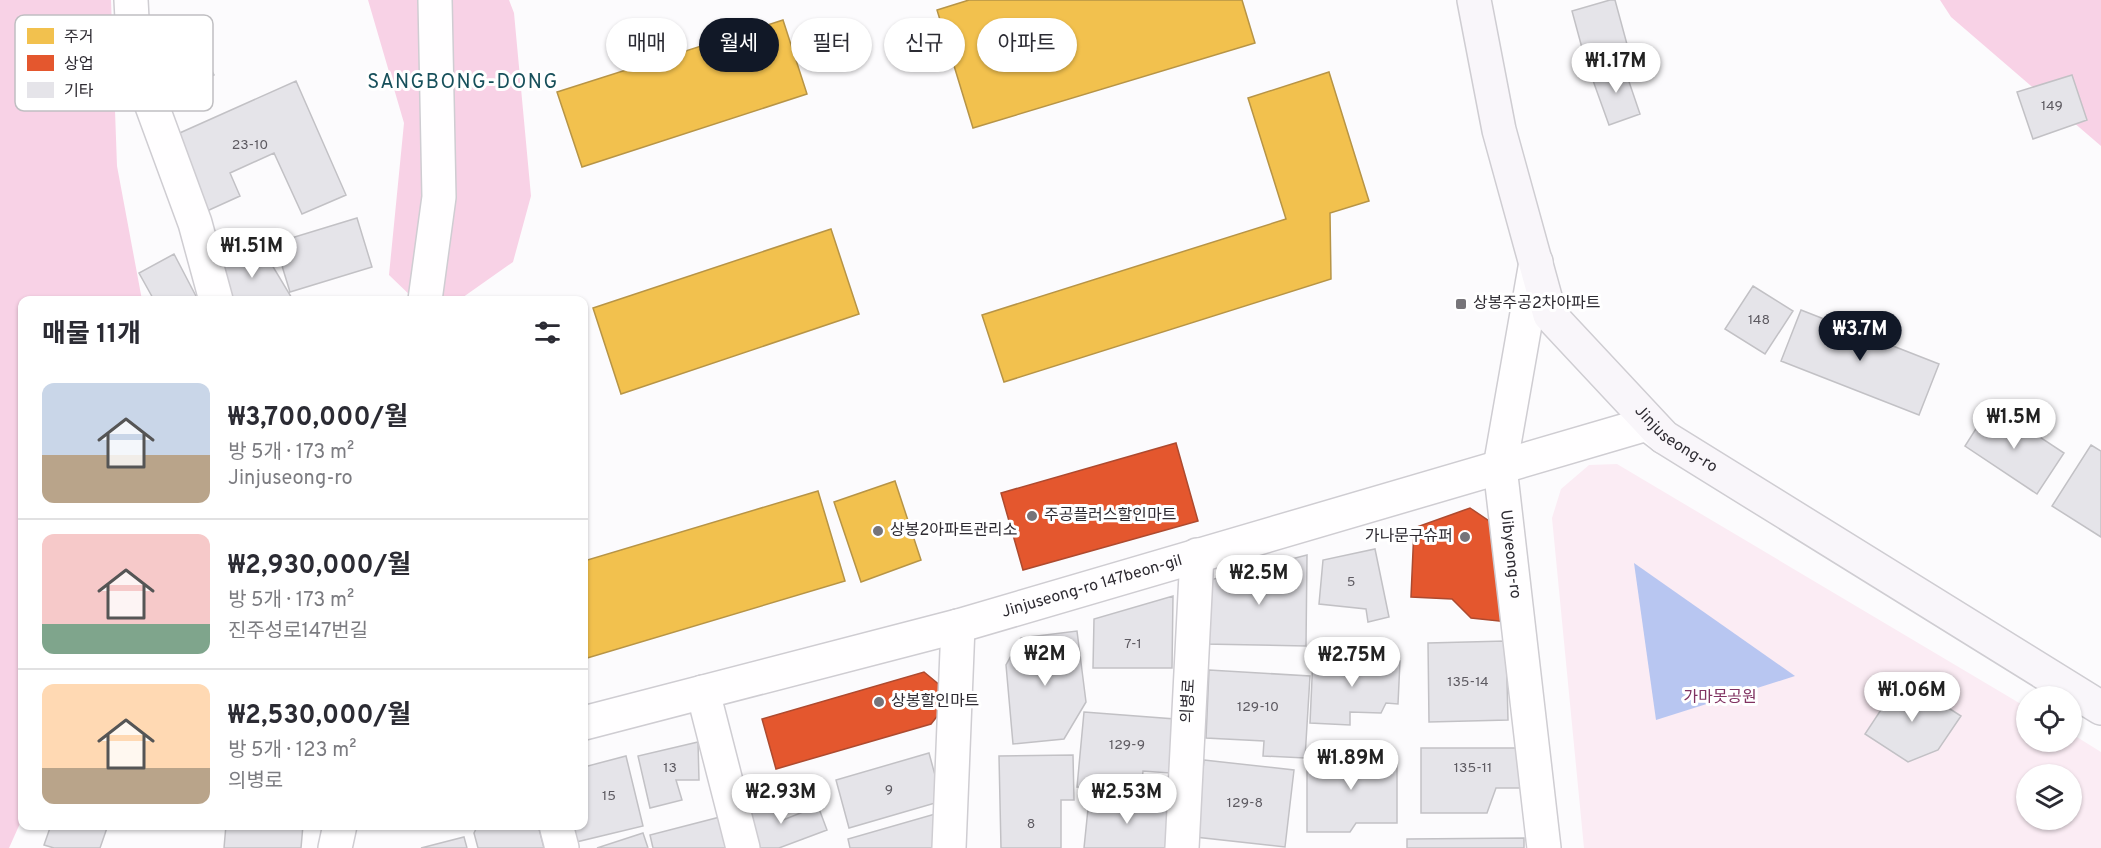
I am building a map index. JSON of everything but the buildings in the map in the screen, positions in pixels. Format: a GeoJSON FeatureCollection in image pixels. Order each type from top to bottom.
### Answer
{"type":"FeatureCollection","features":[{"type":"Feature","properties":{"kind":"main road","name":"Jinjuseong-ro"},"geometry":{"type":"LineString","coordinates":[[1474,0],[1499,130],[1550,315],[1664,437],[2101,708]]}},
{"type":"Feature","properties":{"kind":"street"},"geometry":{"type":"LineString","coordinates":[[131,0],[132,15]]}},
{"type":"Feature","properties":{"kind":"street"},"geometry":{"type":"LineString","coordinates":[[426,296],[439,197],[435,0]]}},
{"type":"Feature","properties":{"kind":"street"},"geometry":{"type":"LineString","coordinates":[[154,111],[195,224],[215,296]]}},
{"type":"Feature","properties":{"kind":"street","name":"Uibyeong-ro"},"geometry":{"type":"LineString","coordinates":[[1536,262],[1500,466],[1544,848]]}},
{"type":"Feature","properties":{"kind":"street","name":"Jinjuseong-ro 147beon-gil"},"geometry":{"type":"LineString","coordinates":[[588,722],[958,626],[1647,424],[1664,437]]}},
{"type":"Feature","properties":{"kind":"street","name":"의병로"},"geometry":{"type":"LineString","coordinates":[[1182,848],[1197,555]]}},
{"type":"Feature","properties":{"kind":"street"},"geometry":{"type":"LineString","coordinates":[[949,848],[958,626]]}},
{"type":"Feature","properties":{"kind":"street"},"geometry":{"type":"LineString","coordinates":[[703,692],[744,848]]}},
{"type":"Feature","properties":{"kind":"street"},"geometry":{"type":"LineString","coordinates":[[335,848],[339,830]]}},
{"type":"Feature","properties":{"kind":"street"},"geometry":{"type":"LineString","coordinates":[[557,830],[562,848]]}},
{"type":"Feature","properties":{"kind":"green space","name":"가마못공원"},"geometry":{"type":"Polygon","coordinates":[[[1617,464],[2016,701],[2016,752],[2082,752],[2082,740],[2101,752],[2101,848],[1584,848],[1552,518],[1561,489],[1589,465],[1617,464]]]}},
{"type":"Feature","properties":{"kind":"shaded area"},"geometry":{"type":"Polygon","coordinates":[[[0,0],[111,0],[112,15],[15,15],[15,111],[115,111],[117,166],[141,296],[18,296],[18,828],[9,848],[0,848],[0,0]]]}},
{"type":"Feature","properties":{"kind":"shaded area"},"geometry":{"type":"Polygon","coordinates":[[[368,0],[509,0],[514,13],[531,196],[513,262],[465,296],[411,296],[389,275],[404,123],[368,0]]]}},
{"type":"Feature","properties":{"kind":"shaded area"},"geometry":{"type":"Polygon","coordinates":[[[1940,0],[2101,0],[2101,146],[1951,17],[1940,0]]]}},
{"type":"Feature","properties":{"kind":"water"},"geometry":{"type":"Polygon","coordinates":[[[1634,563],[1795,676],[1656,720],[1634,563]]]}},
{"type":"Feature","properties":{"kind":"place","name":"상봉주공2차아파트"},"geometry":{"type":"Point","coordinates":[1461,304]}},
{"type":"Feature","properties":{"kind":"place","name":"주공플러스할인마트"},"geometry":{"type":"Point","coordinates":[1032,516]}},
{"type":"Feature","properties":{"kind":"place","name":"상봉2아파트관리소"},"geometry":{"type":"Point","coordinates":[878,531]}},
{"type":"Feature","properties":{"kind":"place","name":"가나문구슈퍼"},"geometry":{"type":"Point","coordinates":[1465,537]}},
{"type":"Feature","properties":{"kind":"place","name":"상봉할인마트"},"geometry":{"type":"Point","coordinates":[879,702]}},
{"type":"Feature","properties":{"kind":"district","name":"SANGBONG-DONG"},"geometry":{"type":"Point","coordinates":[463,83]}}]}
